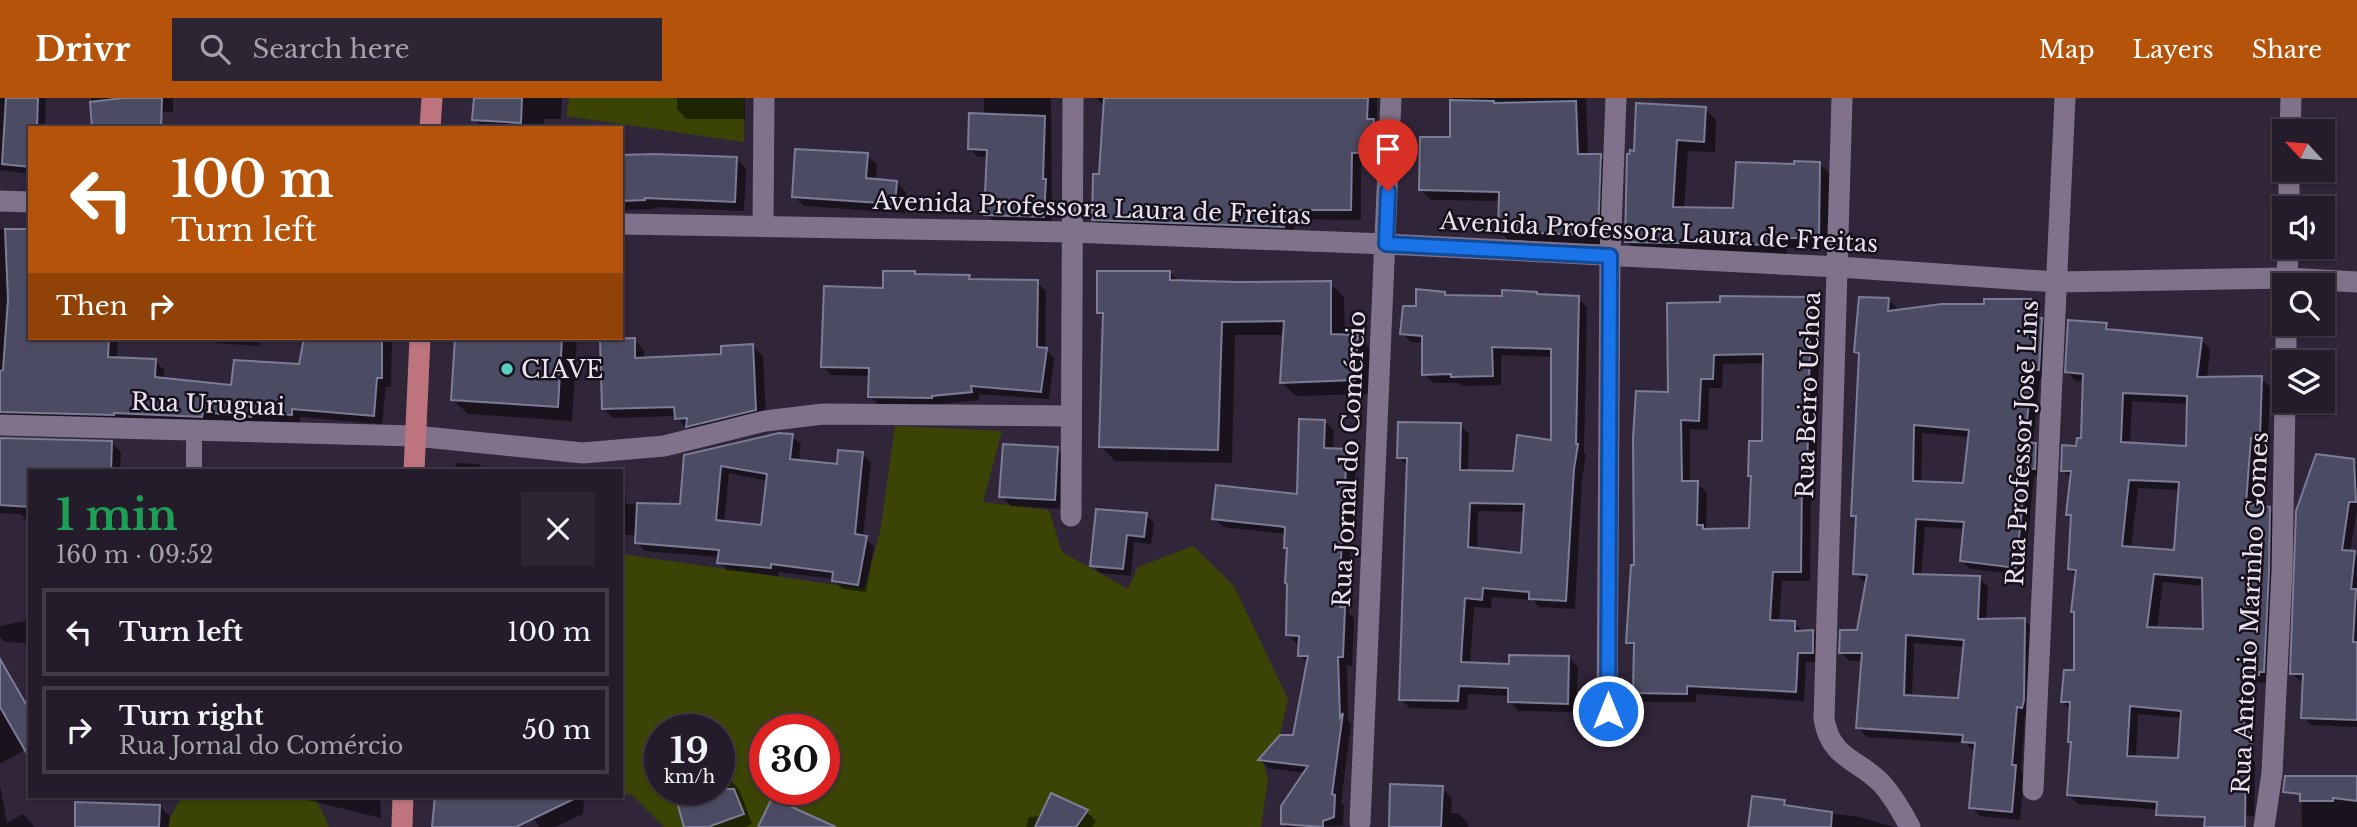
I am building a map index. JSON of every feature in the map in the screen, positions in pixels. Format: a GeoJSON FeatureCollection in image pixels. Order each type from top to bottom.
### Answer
{"type":"FeatureCollection","features":[{"type":"Feature","properties":{"kind":"main road"},"geometry":{"type":"LineString","coordinates":[[430,126],[432,98]]}},
{"type":"Feature","properties":{"kind":"main road"},"geometry":{"type":"LineString","coordinates":[[414,469],[420,340]]}},
{"type":"Feature","properties":{"kind":"main road"},"geometry":{"type":"LineString","coordinates":[[402,827],[403,798]]}},
{"type":"Feature","properties":{"kind":"street"},"geometry":{"type":"LineString","coordinates":[[763,226],[764,98]]}},
{"type":"Feature","properties":{"kind":"street"},"geometry":{"type":"LineString","coordinates":[[1070,516],[1073,98]]}},
{"type":"Feature","properties":{"kind":"street","name":"Rua Jornal do Comércio"},"geometry":{"type":"LineString","coordinates":[[1360,822],[1391,98]]}},
{"type":"Feature","properties":{"kind":"street"},"geometry":{"type":"LineString","coordinates":[[1608,711],[1610,256],[1616,98]]}},
{"type":"Feature","properties":{"kind":"street","name":"Rua Beiro Uchoa"},"geometry":{"type":"LineString","coordinates":[[1842,98],[1824,719],[1827,735],[1836,749],[1881,783],[1910,827]]}},
{"type":"Feature","properties":{"kind":"street","name":"Rua Professor Jose Lins"},"geometry":{"type":"LineString","coordinates":[[2033,790],[2064,98]]}},
{"type":"Feature","properties":{"kind":"street"},"geometry":{"type":"LineString","coordinates":[[2290,119],[2291,98]]}},
{"type":"Feature","properties":{"kind":"street"},"geometry":{"type":"LineString","coordinates":[[0,201],[28,202]]}},
{"type":"Feature","properties":{"kind":"street","name":"Avenida Professora Laura de Freitas"},"geometry":{"type":"LineString","coordinates":[[623,224],[1070,232],[1386,244],[1839,267],[2056,282],[2272,282]]}},
{"type":"Feature","properties":{"kind":"street","name":"Avenida Professora Laura de Freitas"},"geometry":{"type":"LineString","coordinates":[[2335,282],[2357,282]]}},
{"type":"Feature","properties":{"kind":"street","name":"Rua Antonio Marinho Gomes"},"geometry":{"type":"LineString","coordinates":[[2264,827],[2272,772],[2282,571],[2285,413]]}},
{"type":"Feature","properties":{"kind":"street","name":"Rua Uruguai"},"geometry":{"type":"LineString","coordinates":[[0,425],[415,436],[583,453],[664,446],[765,421],[823,414],[1070,416]]}},
{"type":"Feature","properties":{"kind":"lane"},"geometry":{"type":"LineString","coordinates":[[194,430],[194,469]]}},
{"type":"Feature","properties":{"kind":"green space"},"geometry":{"type":"Polygon","coordinates":[[[569,98],[744,98],[744,142],[566,116],[569,98]]]}},
{"type":"Feature","properties":{"kind":"green space"},"geometry":{"type":"Polygon","coordinates":[[[895,426],[1002,431],[983,502],[1049,510],[1062,552],[1128,589],[1138,567],[1193,546],[1234,586],[1288,699],[1280,735],[1261,756],[1268,779],[1261,827],[664,827],[631,794],[623,795],[623,554],[864,589],[880,533],[895,426]]]}},
{"type":"Feature","properties":{"kind":"green space"},"geometry":{"type":"Polygon","coordinates":[[[181,798],[316,798],[329,827],[168,827],[181,798]]]}},
{"type":"Feature","properties":{"kind":"building"},"geometry":{"type":"Polygon","coordinates":[[[6,98],[38,98],[37,126],[28,126],[28,167],[2,164],[6,98]]]}},
{"type":"Feature","properties":{"kind":"building"},"geometry":{"type":"Polygon","coordinates":[[[123,98],[162,98],[161,126],[92,126],[90,102],[123,98]]]}},
{"type":"Feature","properties":{"kind":"building"},"geometry":{"type":"Polygon","coordinates":[[[474,98],[522,98],[521,123],[472,120],[474,98]]]}},
{"type":"Feature","properties":{"kind":"building"},"geometry":{"type":"Polygon","coordinates":[[[1104,98],[1368,98],[1367,119],[1374,119],[1374,152],[1352,153],[1351,210],[1286,210],[1284,227],[1092,220],[1093,174],[1099,174],[1104,98]]]}},
{"type":"Feature","properties":{"kind":"building"},"geometry":{"type":"Polygon","coordinates":[[[1450,100],[1494,103],[1576,101],[1578,154],[1601,154],[1598,235],[1498,232],[1499,192],[1419,190],[1420,137],[1450,137],[1450,100]]]}},
{"type":"Feature","properties":{"kind":"building"},"geometry":{"type":"Polygon","coordinates":[[[1636,103],[1706,107],[1704,142],[1677,140],[1673,207],[1733,208],[1736,162],[1820,162],[1819,238],[1776,238],[1775,245],[1625,242],[1627,154],[1630,150],[1634,151],[1636,103]]]}},
{"type":"Feature","properties":{"kind":"building"},"geometry":{"type":"Polygon","coordinates":[[[969,113],[1045,116],[1044,217],[984,215],[987,150],[968,149],[969,113]]]}},
{"type":"Feature","properties":{"kind":"building"},"geometry":{"type":"Polygon","coordinates":[[[795,149],[868,153],[866,178],[897,181],[895,204],[792,197],[795,149]]]}},
{"type":"Feature","properties":{"kind":"building"},"geometry":{"type":"Polygon","coordinates":[[[623,155],[737,157],[735,202],[645,198],[623,201],[623,155]]]}},
{"type":"Feature","properties":{"kind":"building"},"geometry":{"type":"Polygon","coordinates":[[[5,229],[28,229],[28,340],[109,340],[108,357],[156,359],[155,377],[231,385],[234,360],[299,364],[304,340],[382,340],[382,378],[377,378],[374,416],[292,409],[292,415],[251,412],[251,417],[203,412],[202,417],[0,412],[0,371],[3,370],[8,299],[5,229]]]}},
{"type":"Feature","properties":{"kind":"building"},"geometry":{"type":"Polygon","coordinates":[[[883,271],[970,275],[969,279],[1038,280],[1037,347],[1047,348],[1041,392],[971,386],[972,392],[932,398],[868,397],[869,368],[821,367],[824,286],[883,288],[883,271]]]}},
{"type":"Feature","properties":{"kind":"building"},"geometry":{"type":"Polygon","coordinates":[[[1097,271],[1170,271],[1170,280],[1331,281],[1331,334],[1358,335],[1355,380],[1280,383],[1284,321],[1222,322],[1218,450],[1099,447],[1103,313],[1097,313],[1097,271]]]}},
{"type":"Feature","properties":{"kind":"building"},"geometry":{"type":"Polygon","coordinates":[[[1416,289],[1445,292],[1445,295],[1502,296],[1502,290],[1579,296],[1578,444],[1566,601],[1529,599],[1529,592],[1483,588],[1482,600],[1465,598],[1461,662],[1509,664],[1509,655],[1569,656],[1568,704],[1508,702],[1508,688],[1459,686],[1458,701],[1399,700],[1407,458],[1397,458],[1398,422],[1461,423],[1460,470],[1513,471],[1517,435],[1551,440],[1551,349],[1492,347],[1493,376],[1422,375],[1422,336],[1400,334],[1403,306],[1416,306],[1416,289]],[[1470,503],[1468,547],[1521,553],[1524,504],[1470,503]]]}},
{"type":"Feature","properties":{"kind":"building"},"geometry":{"type":"Polygon","coordinates":[[[1720,296],[1811,297],[1807,476],[1802,476],[1801,572],[1773,572],[1770,620],[1795,621],[1795,631],[1813,630],[1813,653],[1798,653],[1796,692],[1687,686],[1687,694],[1633,693],[1634,643],[1626,643],[1631,565],[1634,565],[1633,438],[1636,391],[1668,392],[1667,303],[1720,302],[1720,296]],[[1763,354],[1714,355],[1713,379],[1701,379],[1699,421],[1681,420],[1682,481],[1698,481],[1697,525],[1703,525],[1703,529],[1749,528],[1749,441],[1762,441],[1763,354]]]}},
{"type":"Feature","properties":{"kind":"building"},"geometry":{"type":"Polygon","coordinates":[[[1859,297],[1889,298],[1888,311],[1942,304],[1984,304],[1984,299],[2031,299],[2030,317],[2042,318],[2039,370],[2032,370],[2025,442],[2036,443],[2035,469],[2026,468],[2016,568],[1960,561],[1964,522],[1916,519],[1913,574],[1980,576],[1978,619],[2025,618],[2024,700],[2022,708],[2017,707],[2012,765],[2016,765],[2012,812],[1969,808],[1975,743],[1962,742],[1963,735],[1856,728],[1862,653],[1839,653],[1840,630],[1857,630],[1867,575],[1853,574],[1856,516],[1851,516],[1859,353],[1854,352],[1859,297]],[[1914,425],[1913,481],[1963,483],[1969,430],[1914,425]],[[1906,635],[1904,695],[1958,698],[1964,640],[1906,635]]]}},
{"type":"Feature","properties":{"kind":"building"},"geometry":{"type":"Polygon","coordinates":[[[2068,320],[2107,323],[2106,329],[2202,338],[2197,377],[2262,376],[2260,438],[2251,438],[2246,504],[2270,507],[2269,571],[2264,672],[2259,672],[2259,675],[2247,674],[2244,724],[2253,724],[2251,750],[2246,750],[2245,827],[2204,827],[2205,817],[2156,815],[2157,802],[2067,795],[2071,742],[2068,742],[2070,702],[2061,702],[2064,670],[2074,670],[2074,612],[2071,612],[2076,570],[2068,569],[2071,515],[2066,515],[2071,471],[2061,471],[2062,445],[2076,446],[2077,438],[2081,438],[2083,374],[2065,372],[2068,320]],[[2123,393],[2121,442],[2186,446],[2187,396],[2123,393]],[[2129,480],[2122,546],[2174,550],[2179,482],[2129,480]],[[2154,574],[2147,627],[2203,629],[2202,578],[2154,574]],[[2130,706],[2127,756],[2178,758],[2181,711],[2130,706]]]}},
{"type":"Feature","properties":{"kind":"building"},"geometry":{"type":"Polygon","coordinates":[[[635,338],[635,358],[721,354],[721,346],[753,344],[756,410],[686,427],[687,418],[675,419],[674,407],[602,409],[600,340],[635,338]]]}},
{"type":"Feature","properties":{"kind":"building","name":"CIAVE"},"geometry":{"type":"Polygon","coordinates":[[[455,340],[562,340],[558,407],[451,400],[455,340]]]}},
{"type":"Feature","properties":{"kind":"building"},"geometry":{"type":"Polygon","coordinates":[[[1299,419],[1325,420],[1324,448],[1347,449],[1340,607],[1345,607],[1343,657],[1338,657],[1340,718],[1343,713],[1332,794],[1335,795],[1334,817],[1323,821],[1323,827],[1281,824],[1281,806],[1308,766],[1258,760],[1280,735],[1293,735],[1308,656],[1298,656],[1299,636],[1286,635],[1285,527],[1212,519],[1216,485],[1297,494],[1299,419]]]}},
{"type":"Feature","properties":{"kind":"building"},"geometry":{"type":"Polygon","coordinates":[[[779,433],[793,434],[790,459],[837,464],[838,450],[863,452],[855,534],[867,536],[858,585],[832,581],[833,572],[771,564],[771,568],[717,563],[719,550],[635,543],[637,503],[680,504],[684,455],[779,433]],[[721,466],[716,520],[761,525],[767,474],[721,466]]]}},
{"type":"Feature","properties":{"kind":"building"},"geometry":{"type":"Polygon","coordinates":[[[0,438],[112,441],[111,469],[28,469],[28,507],[0,505],[0,438]]]}},
{"type":"Feature","properties":{"kind":"building"},"geometry":{"type":"Polygon","coordinates":[[[1003,444],[1058,447],[1055,500],[999,497],[1003,444]]]}},
{"type":"Feature","properties":{"kind":"building"},"geometry":{"type":"Polygon","coordinates":[[[2316,454],[2354,459],[2356,502],[2349,502],[2342,550],[2355,551],[2351,589],[2356,589],[2353,642],[2357,642],[2357,720],[2301,718],[2303,674],[2290,674],[2296,511],[2316,454]]]}},
{"type":"Feature","properties":{"kind":"building"},"geometry":{"type":"Polygon","coordinates":[[[1096,509],[1147,513],[1144,537],[1127,535],[1123,569],[1090,566],[1096,509]]]}},
{"type":"Feature","properties":{"kind":"building"},"geometry":{"type":"Polygon","coordinates":[[[0,659],[28,708],[28,756],[0,707],[0,659]]]}},
{"type":"Feature","properties":{"kind":"building"},"geometry":{"type":"Polygon","coordinates":[[[2285,776],[2357,776],[2357,801],[2333,798],[2333,801],[2300,801],[2300,794],[2283,792],[2285,776]]]}},
{"type":"Feature","properties":{"kind":"building"},"geometry":{"type":"Polygon","coordinates":[[[1390,784],[1443,786],[1441,827],[1389,827],[1390,784]]]}},
{"type":"Feature","properties":{"kind":"building"},"geometry":{"type":"Polygon","coordinates":[[[735,792],[744,814],[708,827],[684,827],[678,805],[735,805],[735,792]]]}},
{"type":"Feature","properties":{"kind":"building"},"geometry":{"type":"Polygon","coordinates":[[[1051,793],[1088,810],[1076,827],[1035,827],[1051,793]]]}},
{"type":"Feature","properties":{"kind":"building"},"geometry":{"type":"Polygon","coordinates":[[[1752,796],[1785,800],[1784,805],[1832,812],[1831,827],[1748,827],[1752,796]]]}},
{"type":"Feature","properties":{"kind":"building"},"geometry":{"type":"Polygon","coordinates":[[[435,798],[576,798],[516,827],[432,827],[435,798]]]}},
{"type":"Feature","properties":{"kind":"building"},"geometry":{"type":"Polygon","coordinates":[[[75,802],[160,805],[159,827],[75,827],[75,802]]]}},
{"type":"Feature","properties":{"kind":"building"},"geometry":{"type":"Polygon","coordinates":[[[769,805],[787,805],[836,827],[758,827],[769,805]]]}},
{"type":"Feature","properties":{"kind":"place","name":"CIAVE"},"geometry":{"type":"Point","coordinates":[507,369]}},
{"type":"Feature","properties":{"kind":"route"},"geometry":{"type":"LineString","coordinates":[[1388,191],[1386,244],[1610,256],[1608,711]]}}]}
